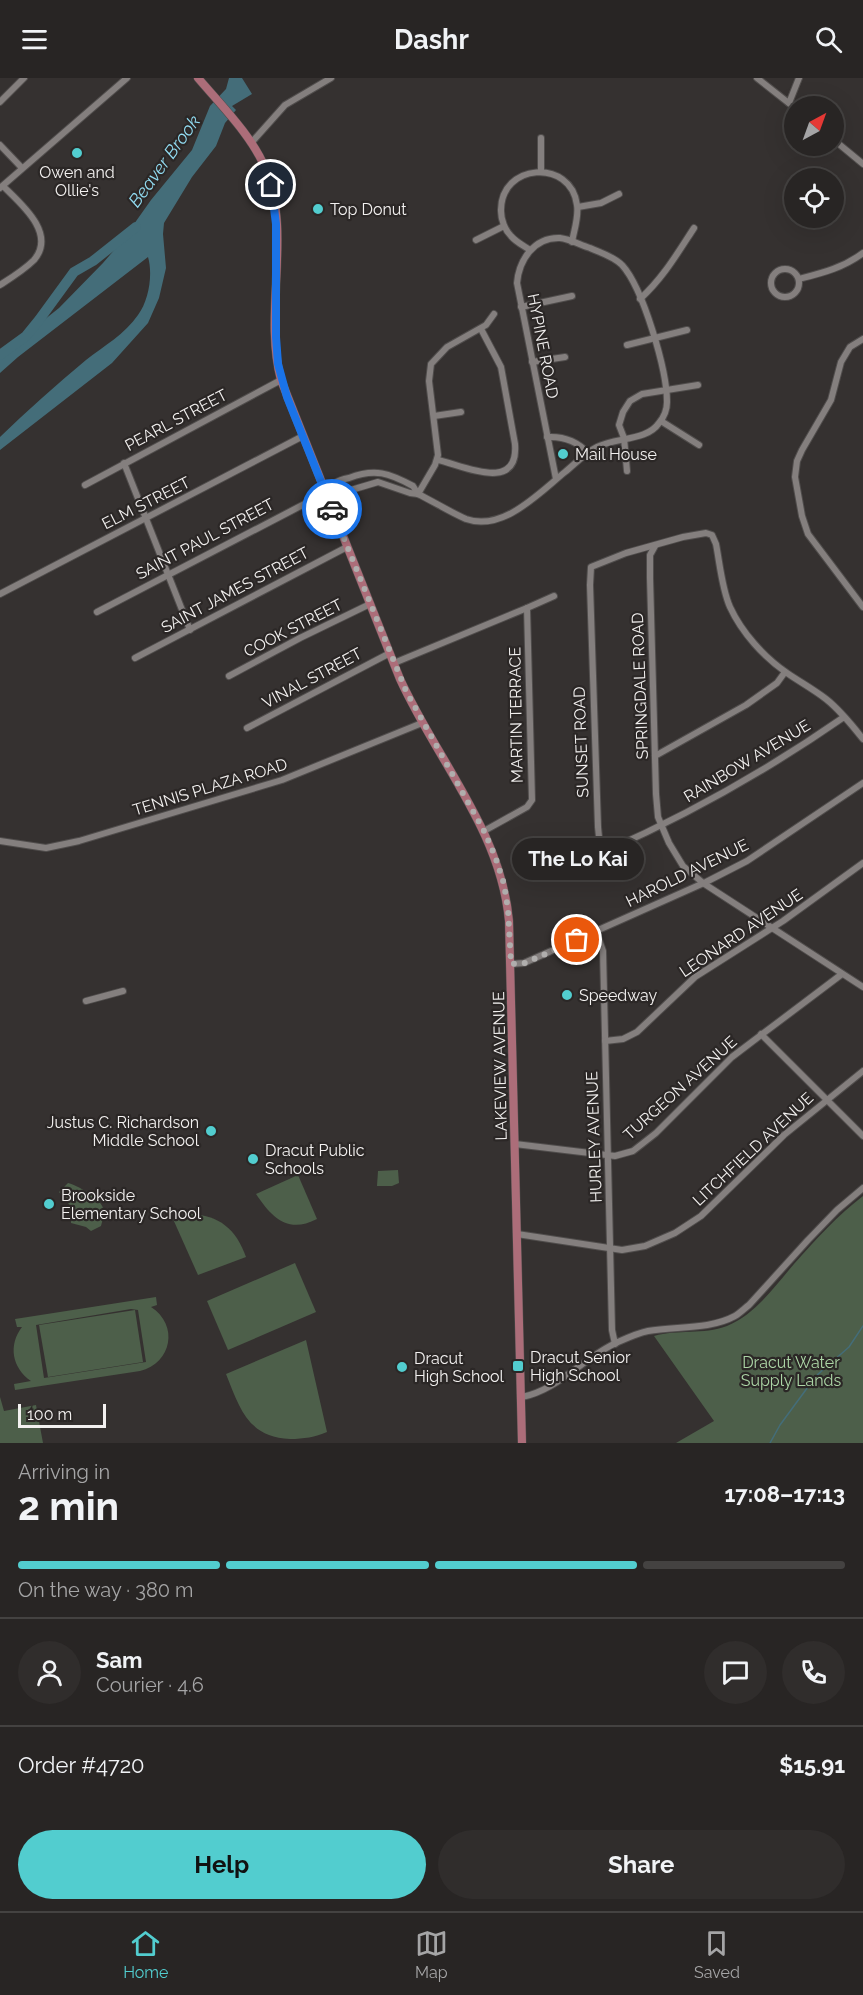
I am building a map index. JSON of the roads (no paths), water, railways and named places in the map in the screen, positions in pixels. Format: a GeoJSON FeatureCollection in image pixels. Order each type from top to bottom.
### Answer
{"type":"FeatureCollection","features":[{"type":"Feature","properties":{"kind":"main road","name":"LAKEVIEW AVENUE"},"geometry":{"type":"LineString","coordinates":[[198,78],[251,143],[267,174],[275,208],[276,347],[281,380],[394,663],[422,723],[484,831],[495,856],[505,891],[511,964],[522,1443]]}},
{"type":"Feature","properties":{"kind":"street"},"geometry":{"type":"LineString","coordinates":[[1,100],[24,78]]}},
{"type":"Feature","properties":{"kind":"street"},"geometry":{"type":"LineString","coordinates":[[0,285],[32,261],[40,249],[41,241],[39,229],[33,218],[1,187],[127,78]]}},
{"type":"Feature","properties":{"kind":"street"},"geometry":{"type":"LineString","coordinates":[[251,143],[285,105],[331,78]]}},
{"type":"Feature","properties":{"kind":"street"},"geometry":{"type":"LineString","coordinates":[[757,78],[784,99]]}},
{"type":"Feature","properties":{"kind":"street"},"geometry":{"type":"LineString","coordinates":[[792,96],[799,78]]}},
{"type":"Feature","properties":{"kind":"street"},"geometry":{"type":"LineString","coordinates":[[540,172],[541,138]]}},
{"type":"Feature","properties":{"kind":"street"},"geometry":{"type":"LineString","coordinates":[[0,145],[22,168]]}},
{"type":"Feature","properties":{"kind":"street"},"geometry":{"type":"LineString","coordinates":[[844,148],[863,164]]}},
{"type":"Feature","properties":{"kind":"street"},"geometry":{"type":"LineString","coordinates":[[326,493],[341,493],[378,482],[410,494],[418,494],[467,519],[481,522],[497,519],[529,501],[588,453],[603,445],[653,430],[661,421],[666,409],[666,390],[650,320],[627,273],[618,262],[607,255],[559,238],[546,240],[530,250],[513,238],[504,226],[501,210],[502,199],[514,180],[524,174],[540,172],[552,174],[566,182],[573,191],[578,207],[572,242]]}},
{"type":"Feature","properties":{"kind":"street"},"geometry":{"type":"LineString","coordinates":[[578,207],[601,203],[619,194]]}},
{"type":"Feature","properties":{"kind":"street"},"geometry":{"type":"LineString","coordinates":[[476,240],[504,226]]}},
{"type":"Feature","properties":{"kind":"street"},"geometry":{"type":"LineString","coordinates":[[640,299],[666,272],[694,228]]}},
{"type":"Feature","properties":{"kind":"street","name":"HYPINE ROAD"},"geometry":{"type":"LineString","coordinates":[[530,250],[522,264],[518,277],[518,288],[556,479]]}},
{"type":"Feature","properties":{"kind":"street"},"geometry":{"type":"LineString","coordinates":[[799,279],[840,268],[863,253]]}},
{"type":"Feature","properties":{"kind":"street"},"geometry":{"type":"LineString","coordinates":[[780,270],[792,270],[799,279],[798,288],[789,296],[777,294],[771,285],[774,274],[780,270]]}},
{"type":"Feature","properties":{"kind":"street"},"geometry":{"type":"LineString","coordinates":[[521,307],[572,296]]}},
{"type":"Feature","properties":{"kind":"street"},"geometry":{"type":"LineString","coordinates":[[418,494],[438,460],[429,374],[430,364],[442,351],[481,328],[494,314]]}},
{"type":"Feature","properties":{"kind":"street"},"geometry":{"type":"LineString","coordinates":[[438,460],[484,474],[493,474],[505,470],[514,457],[515,444],[501,367],[481,328]]}},
{"type":"Feature","properties":{"kind":"street"},"geometry":{"type":"LineString","coordinates":[[627,345],[687,330]]}},
{"type":"Feature","properties":{"kind":"street"},"geometry":{"type":"LineString","coordinates":[[863,339],[850,347],[841,362],[831,400],[802,450],[797,461],[795,477],[802,516],[808,534],[863,607]]}},
{"type":"Feature","properties":{"kind":"street"},"geometry":{"type":"LineString","coordinates":[[532,362],[565,357]]}},
{"type":"Feature","properties":{"kind":"street","name":"PEARL STREET"},"geometry":{"type":"LineString","coordinates":[[85,485],[281,380]]}},
{"type":"Feature","properties":{"kind":"street"},"geometry":{"type":"LineString","coordinates":[[627,471],[624,438],[619,425],[630,401],[642,394],[698,385]]}},
{"type":"Feature","properties":{"kind":"street"},"geometry":{"type":"LineString","coordinates":[[434,416],[460,412]]}},
{"type":"Feature","properties":{"kind":"street"},"geometry":{"type":"LineString","coordinates":[[661,421],[699,445]]}},
{"type":"Feature","properties":{"kind":"street","name":"ELM STREET"},"geometry":{"type":"LineString","coordinates":[[0,594],[303,436]]}},
{"type":"Feature","properties":{"kind":"street"},"geometry":{"type":"LineString","coordinates":[[548,438],[567,439],[588,453]]}},
{"type":"Feature","properties":{"kind":"street"},"geometry":{"type":"LineString","coordinates":[[124,463],[190,630]]}},
{"type":"Feature","properties":{"kind":"street"},"geometry":{"type":"LineString","coordinates":[[326,493],[335,483],[351,477],[367,472],[383,472],[413,486],[418,494]]}},
{"type":"Feature","properties":{"kind":"street","name":"SAINT PAUL STREET"},"geometry":{"type":"LineString","coordinates":[[97,612],[326,493]]}},
{"type":"Feature","properties":{"kind":"street"},"geometry":{"type":"LineString","coordinates":[[655,546],[706,533],[712,535],[729,606],[740,625],[762,652],[785,672],[827,700],[863,739]]}},
{"type":"Feature","properties":{"kind":"street","name":"SUNSET ROAD"},"geometry":{"type":"LineString","coordinates":[[655,546],[626,553],[591,567],[591,638],[600,847],[606,852],[662,826]]}},
{"type":"Feature","properties":{"kind":"street","name":"SPRINGDALE ROAD"},"geometry":{"type":"LineString","coordinates":[[655,546],[650,555],[650,578],[657,806],[658,818],[669,843],[683,866],[704,883],[863,987]]}},
{"type":"Feature","properties":{"kind":"street","name":"SAINT JAMES STREET"},"geometry":{"type":"LineString","coordinates":[[135,658],[347,547]]}},
{"type":"Feature","properties":{"kind":"street"},"geometry":{"type":"LineString","coordinates":[[394,663],[554,596]]}},
{"type":"Feature","properties":{"kind":"street","name":"COOK STREET"},"geometry":{"type":"LineString","coordinates":[[229,676],[370,604]]}},
{"type":"Feature","properties":{"kind":"street","name":"MARTIN TERRACE"},"geometry":{"type":"LineString","coordinates":[[484,831],[527,807],[532,801],[527,608]]}},
{"type":"Feature","properties":{"kind":"street","name":"VINAL STREET"},"geometry":{"type":"LineString","coordinates":[[247,728],[390,653]]}},
{"type":"Feature","properties":{"kind":"street"},"geometry":{"type":"LineString","coordinates":[[655,756],[746,705],[777,683],[785,672]]}},
{"type":"Feature","properties":{"kind":"street","name":"RAINBOW AVENUE"},"geometry":{"type":"LineString","coordinates":[[662,826],[764,769],[844,717]]}},
{"type":"Feature","properties":{"kind":"street","name":"TENNIS PLAZA ROAD"},"geometry":{"type":"LineString","coordinates":[[0,841],[46,848],[79,842],[282,780],[422,723]]}},
{"type":"Feature","properties":{"kind":"street","name":"HAROLD AVENUE"},"geometry":{"type":"LineString","coordinates":[[511,964],[525,963],[704,883],[747,861],[863,783]]}},
{"type":"Feature","properties":{"kind":"street","name":"LEONARD AVENUE"},"geometry":{"type":"LineString","coordinates":[[605,1041],[623,1039],[637,1032],[695,977],[773,928],[863,862]]}},
{"type":"Feature","properties":{"kind":"street","name":"HURLEY AVENUE"},"geometry":{"type":"LineString","coordinates":[[596,931],[603,951],[612,1330],[615,1344]]}},
{"type":"Feature","properties":{"kind":"street","name":"TURGEON AVENUE"},"geometry":{"type":"LineString","coordinates":[[515,1144],[608,1156],[619,1156],[637,1148],[656,1133],[732,1057],[842,974]]}},
{"type":"Feature","properties":{"kind":"street"},"geometry":{"type":"LineString","coordinates":[[86,1001],[123,991]]}},
{"type":"Feature","properties":{"kind":"street"},"geometry":{"type":"LineString","coordinates":[[761,1034],[863,1136]]}},
{"type":"Feature","properties":{"kind":"street","name":"LITCHFIELD AVENUE"},"geometry":{"type":"LineString","coordinates":[[517,1234],[622,1250],[645,1246],[675,1233],[701,1216],[784,1135],[863,1071]]}},
{"type":"Feature","properties":{"kind":"street"},"geometry":{"type":"LineString","coordinates":[[522,1397],[548,1387],[615,1344],[647,1332],[711,1324],[734,1317],[749,1305],[837,1210],[863,1188]]}},
{"type":"Feature","properties":{"kind":"water"},"geometry":{"type":"Polygon","coordinates":[[[229,78],[242,78],[252,94],[232,106],[236,110],[225,123],[216,146],[192,177],[164,223],[166,268],[159,298],[148,323],[112,363],[0,450],[0,437],[64,379],[133,322],[142,309],[149,287],[148,257],[0,373],[0,355],[59,308],[122,241],[151,200],[192,150],[210,106],[226,89],[229,78]]]}},
{"type":"Feature","properties":{"kind":"waterway","name":"Beaver Brook"},"geometry":{"type":"LineString","coordinates":[[0,355],[26,336],[74,272],[93,261],[136,227]]}},
{"type":"Feature","properties":{"kind":"waterway"},"geometry":{"type":"LineString","coordinates":[[770,1443],[780,1425],[816,1376],[849,1347],[863,1326]]}},
{"type":"Feature","properties":{"kind":"place","name":"Owen and Ollie's"},"geometry":{"type":"Point","coordinates":[77,153]}},
{"type":"Feature","properties":{"kind":"place","name":"Top Donut"},"geometry":{"type":"Point","coordinates":[318,209]}},
{"type":"Feature","properties":{"kind":"place","name":"Mail House"},"geometry":{"type":"Point","coordinates":[563,454]}},
{"type":"Feature","properties":{"kind":"place","name":"The Lo Kai"},"geometry":{"type":"Point","coordinates":[577,940]}},
{"type":"Feature","properties":{"kind":"place","name":"Speedway"},"geometry":{"type":"Point","coordinates":[567,995]}},
{"type":"Feature","properties":{"kind":"place","name":"Justus C. Richardson Middle School"},"geometry":{"type":"Point","coordinates":[211,1131]}},
{"type":"Feature","properties":{"kind":"place","name":"Dracut Public Schools"},"geometry":{"type":"Point","coordinates":[253,1159]}},
{"type":"Feature","properties":{"kind":"place","name":"Brookside Elementary School"},"geometry":{"type":"Point","coordinates":[49,1204]}},
{"type":"Feature","properties":{"kind":"place","name":"Dracut Senior High School"},"geometry":{"type":"Point","coordinates":[518,1366]}},
{"type":"Feature","properties":{"kind":"place","name":"Dracut High School"},"geometry":{"type":"Point","coordinates":[402,1367]}},
{"type":"Feature","properties":{"kind":"park label","name":"Dracut Water Supply Lands"},"geometry":{"type":"Point","coordinates":[791,1371]}}]}
